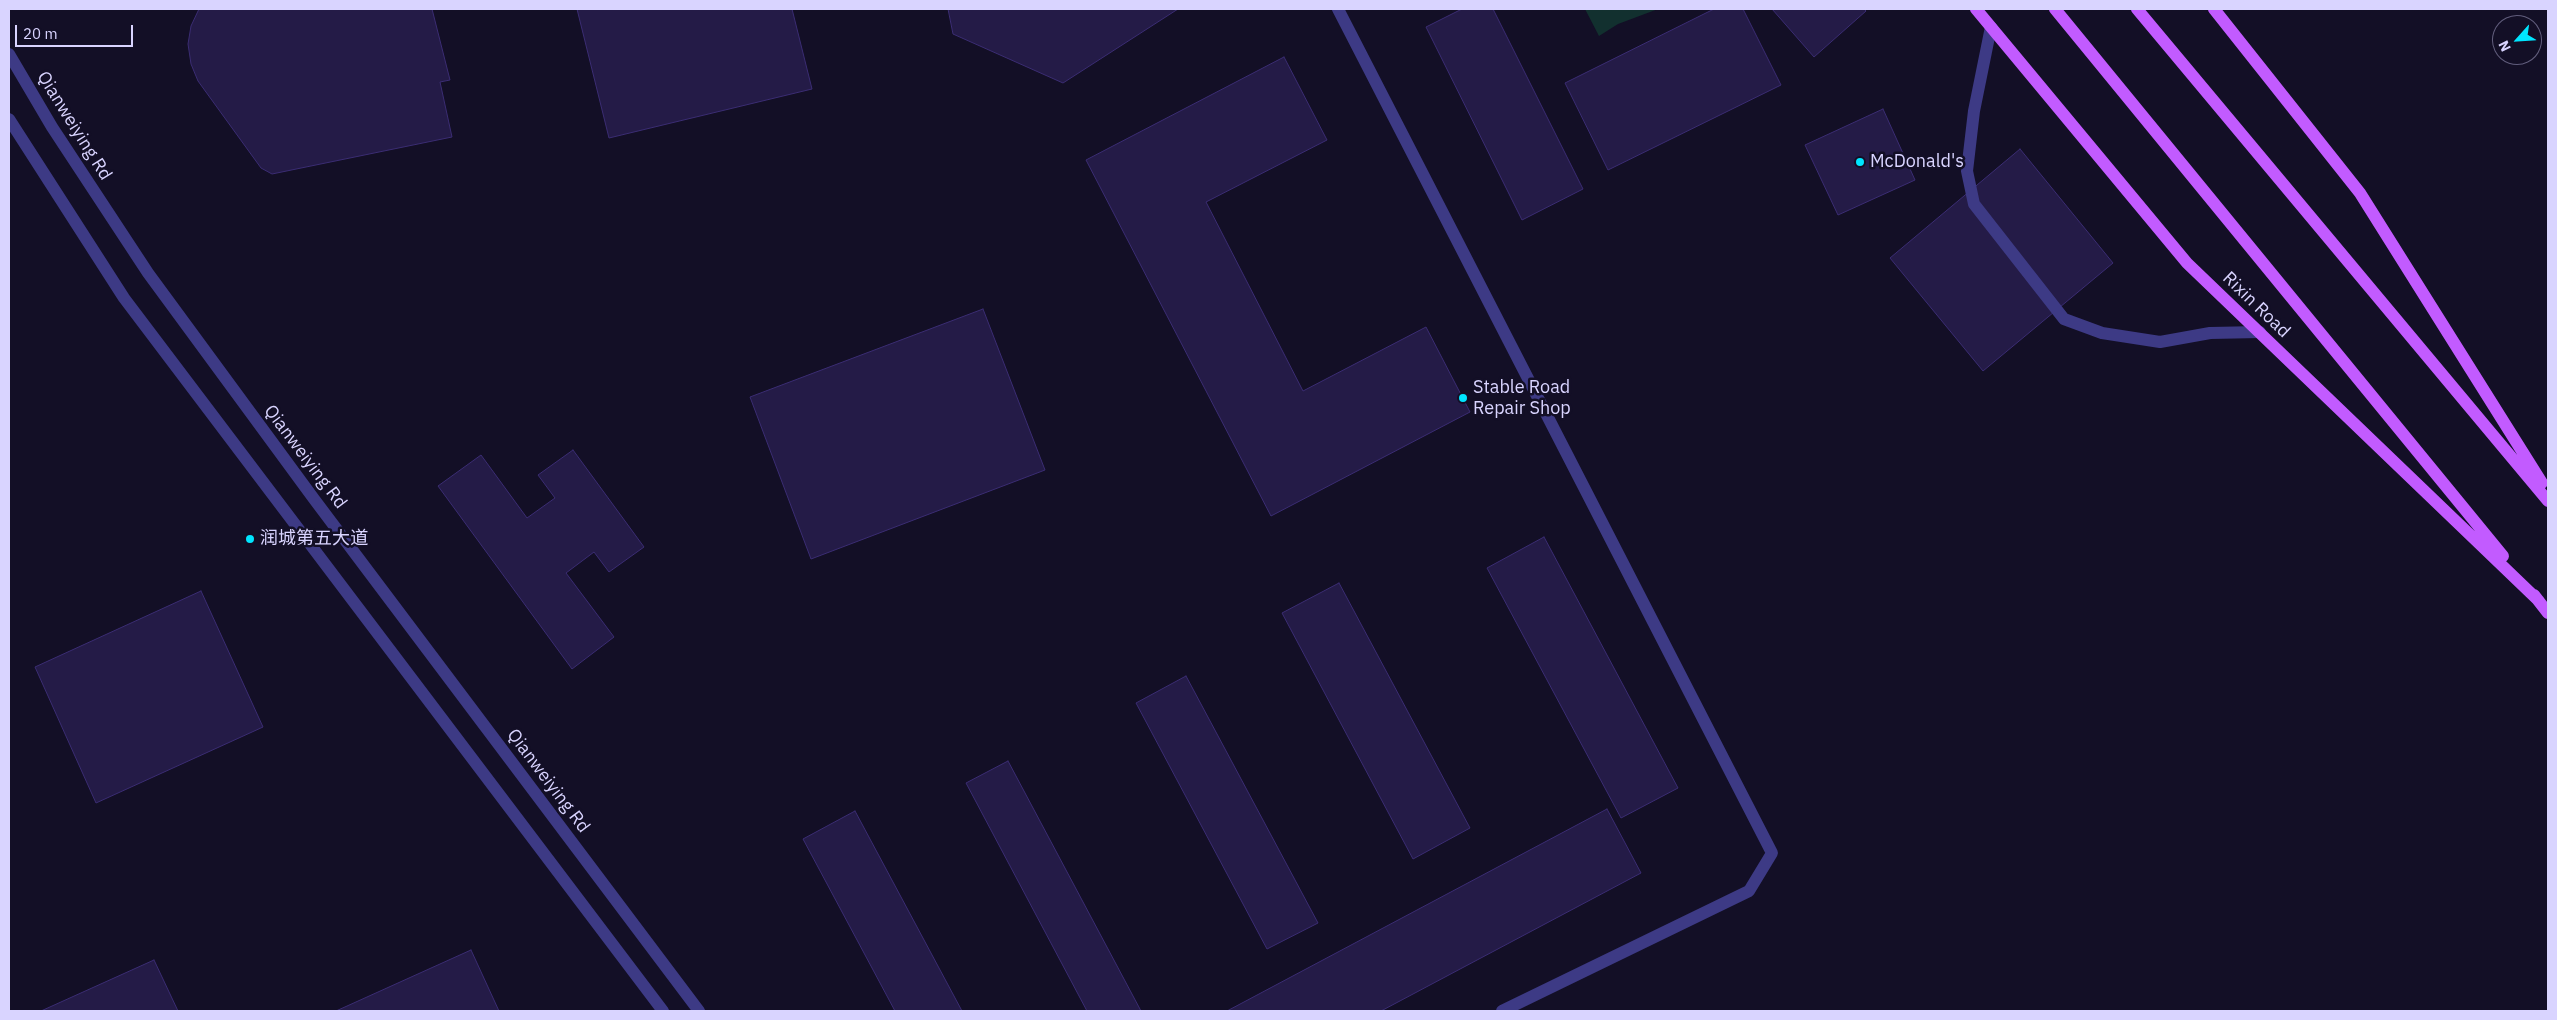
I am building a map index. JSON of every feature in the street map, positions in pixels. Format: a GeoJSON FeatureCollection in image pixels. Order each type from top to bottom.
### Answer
{"type":"FeatureCollection","features":[{"type":"Feature","properties":{"kind":"main road","name":"Rixin Road"},"geometry":{"type":"LineString","coordinates":[[1976,9],[2187,264],[2539,601]]}},
{"type":"Feature","properties":{"kind":"main road","name":"Rixin Road"},"geometry":{"type":"LineString","coordinates":[[2055,9],[2548,613]]}},
{"type":"Feature","properties":{"kind":"main road"},"geometry":{"type":"LineString","coordinates":[[2137,9],[2548,501]]}},
{"type":"Feature","properties":{"kind":"main road"},"geometry":{"type":"LineString","coordinates":[[2214,9],[2360,193],[2548,493]]}},
{"type":"Feature","properties":{"kind":"street"},"geometry":{"type":"LineString","coordinates":[[1338,9],[1772,853],[1749,891],[1502,1011]]}},
{"type":"Feature","properties":{"kind":"street"},"geometry":{"type":"LineString","coordinates":[[1991,27],[1974,111],[1967,171],[1974,204],[2064,319],[2102,333],[2160,342],[2210,333],[2260,332]]}},
{"type":"Feature","properties":{"kind":"street","name":"Qianweiying Rd"},"geometry":{"type":"LineString","coordinates":[[9,54],[52,127],[148,273],[314,499],[699,1011]]}},
{"type":"Feature","properties":{"kind":"street"},"geometry":{"type":"LineString","coordinates":[[9,119],[124,298],[664,1011]]}},
{"type":"Feature","properties":{"kind":"green space"},"geometry":{"type":"Polygon","coordinates":[[[1585,9],[1658,9],[1618,24],[1599,36],[1585,9]]]}},
{"type":"Feature","properties":{"kind":"building"},"geometry":{"type":"Polygon","coordinates":[[[199,9],[432,9],[450,80],[440,82],[452,137],[272,174],[261,168],[198,81],[191,64],[188,44],[191,26],[199,9]]]}},
{"type":"Feature","properties":{"kind":"building"},"geometry":{"type":"Polygon","coordinates":[[[577,9],[792,9],[812,89],[609,138],[577,9]]]}},
{"type":"Feature","properties":{"kind":"building"},"geometry":{"type":"Polygon","coordinates":[[[948,9],[1178,9],[1063,83],[953,34],[948,9]]]}},
{"type":"Feature","properties":{"kind":"building"},"geometry":{"type":"Polygon","coordinates":[[[1462,9],[1493,9],[1583,189],[1522,220],[1426,27],[1462,9]]]}},
{"type":"Feature","properties":{"kind":"building"},"geometry":{"type":"Polygon","coordinates":[[[1714,9],[1743,9],[1781,85],[1608,170],[1565,83],[1714,9]]]}},
{"type":"Feature","properties":{"kind":"building"},"geometry":{"type":"Polygon","coordinates":[[[1772,9],[1864,9],[1866,11],[1814,57],[1772,9]]]}},
{"type":"Feature","properties":{"kind":"building"},"geometry":{"type":"Polygon","coordinates":[[[1284,57],[1327,140],[1206,202],[1303,391],[1426,327],[1470,412],[1271,516],[1086,160],[1284,57]]]}},
{"type":"Feature","properties":{"kind":"building","name":"McDonald's"},"geometry":{"type":"Polygon","coordinates":[[[1883,109],[1915,180],[1838,215],[1805,145],[1883,109]]]}},
{"type":"Feature","properties":{"kind":"building"},"geometry":{"type":"Polygon","coordinates":[[[2020,149],[2113,263],[1983,371],[1890,258],[2020,149]]]}},
{"type":"Feature","properties":{"kind":"building"},"geometry":{"type":"Polygon","coordinates":[[[983,309],[1045,470],[811,559],[750,397],[983,309]]]}},
{"type":"Feature","properties":{"kind":"building"},"geometry":{"type":"Polygon","coordinates":[[[573,450],[644,547],[609,572],[594,552],[566,573],[614,637],[572,669],[438,486],[481,455],[527,518],[555,498],[538,475],[573,450]]]}},
{"type":"Feature","properties":{"kind":"building"},"geometry":{"type":"Polygon","coordinates":[[[1544,537],[1678,788],[1621,818],[1487,568],[1544,537]]]}},
{"type":"Feature","properties":{"kind":"building"},"geometry":{"type":"Polygon","coordinates":[[[1339,583],[1470,828],[1413,859],[1282,613],[1339,583]]]}},
{"type":"Feature","properties":{"kind":"building"},"geometry":{"type":"Polygon","coordinates":[[[201,591],[263,727],[96,803],[35,667],[201,591]]]}},
{"type":"Feature","properties":{"kind":"building"},"geometry":{"type":"Polygon","coordinates":[[[1186,676],[1318,923],[1267,949],[1136,703],[1186,676]]]}},
{"type":"Feature","properties":{"kind":"building"},"geometry":{"type":"Polygon","coordinates":[[[1008,761],[1141,1011],[1087,1011],[966,783],[1008,761]]]}},
{"type":"Feature","properties":{"kind":"building"},"geometry":{"type":"Polygon","coordinates":[[[1607,809],[1641,873],[1381,1011],[1227,1011],[1607,809]]]}},
{"type":"Feature","properties":{"kind":"building"},"geometry":{"type":"Polygon","coordinates":[[[855,811],[962,1011],[895,1011],[803,839],[855,811]]]}},
{"type":"Feature","properties":{"kind":"building"},"geometry":{"type":"Polygon","coordinates":[[[471,950],[499,1011],[336,1011],[471,950]]]}},
{"type":"Feature","properties":{"kind":"building"},"geometry":{"type":"Polygon","coordinates":[[[154,960],[178,1011],[41,1011],[154,960]]]}},
{"type":"Feature","properties":{"kind":"place","name":"McDonald's"},"geometry":{"type":"Point","coordinates":[1860,162]}},
{"type":"Feature","properties":{"kind":"place","name":"Stable Road Repair Shop"},"geometry":{"type":"Point","coordinates":[1463,398]}},
{"type":"Feature","properties":{"kind":"place","name":"润城第五大道"},"geometry":{"type":"Point","coordinates":[250,539]}}]}
